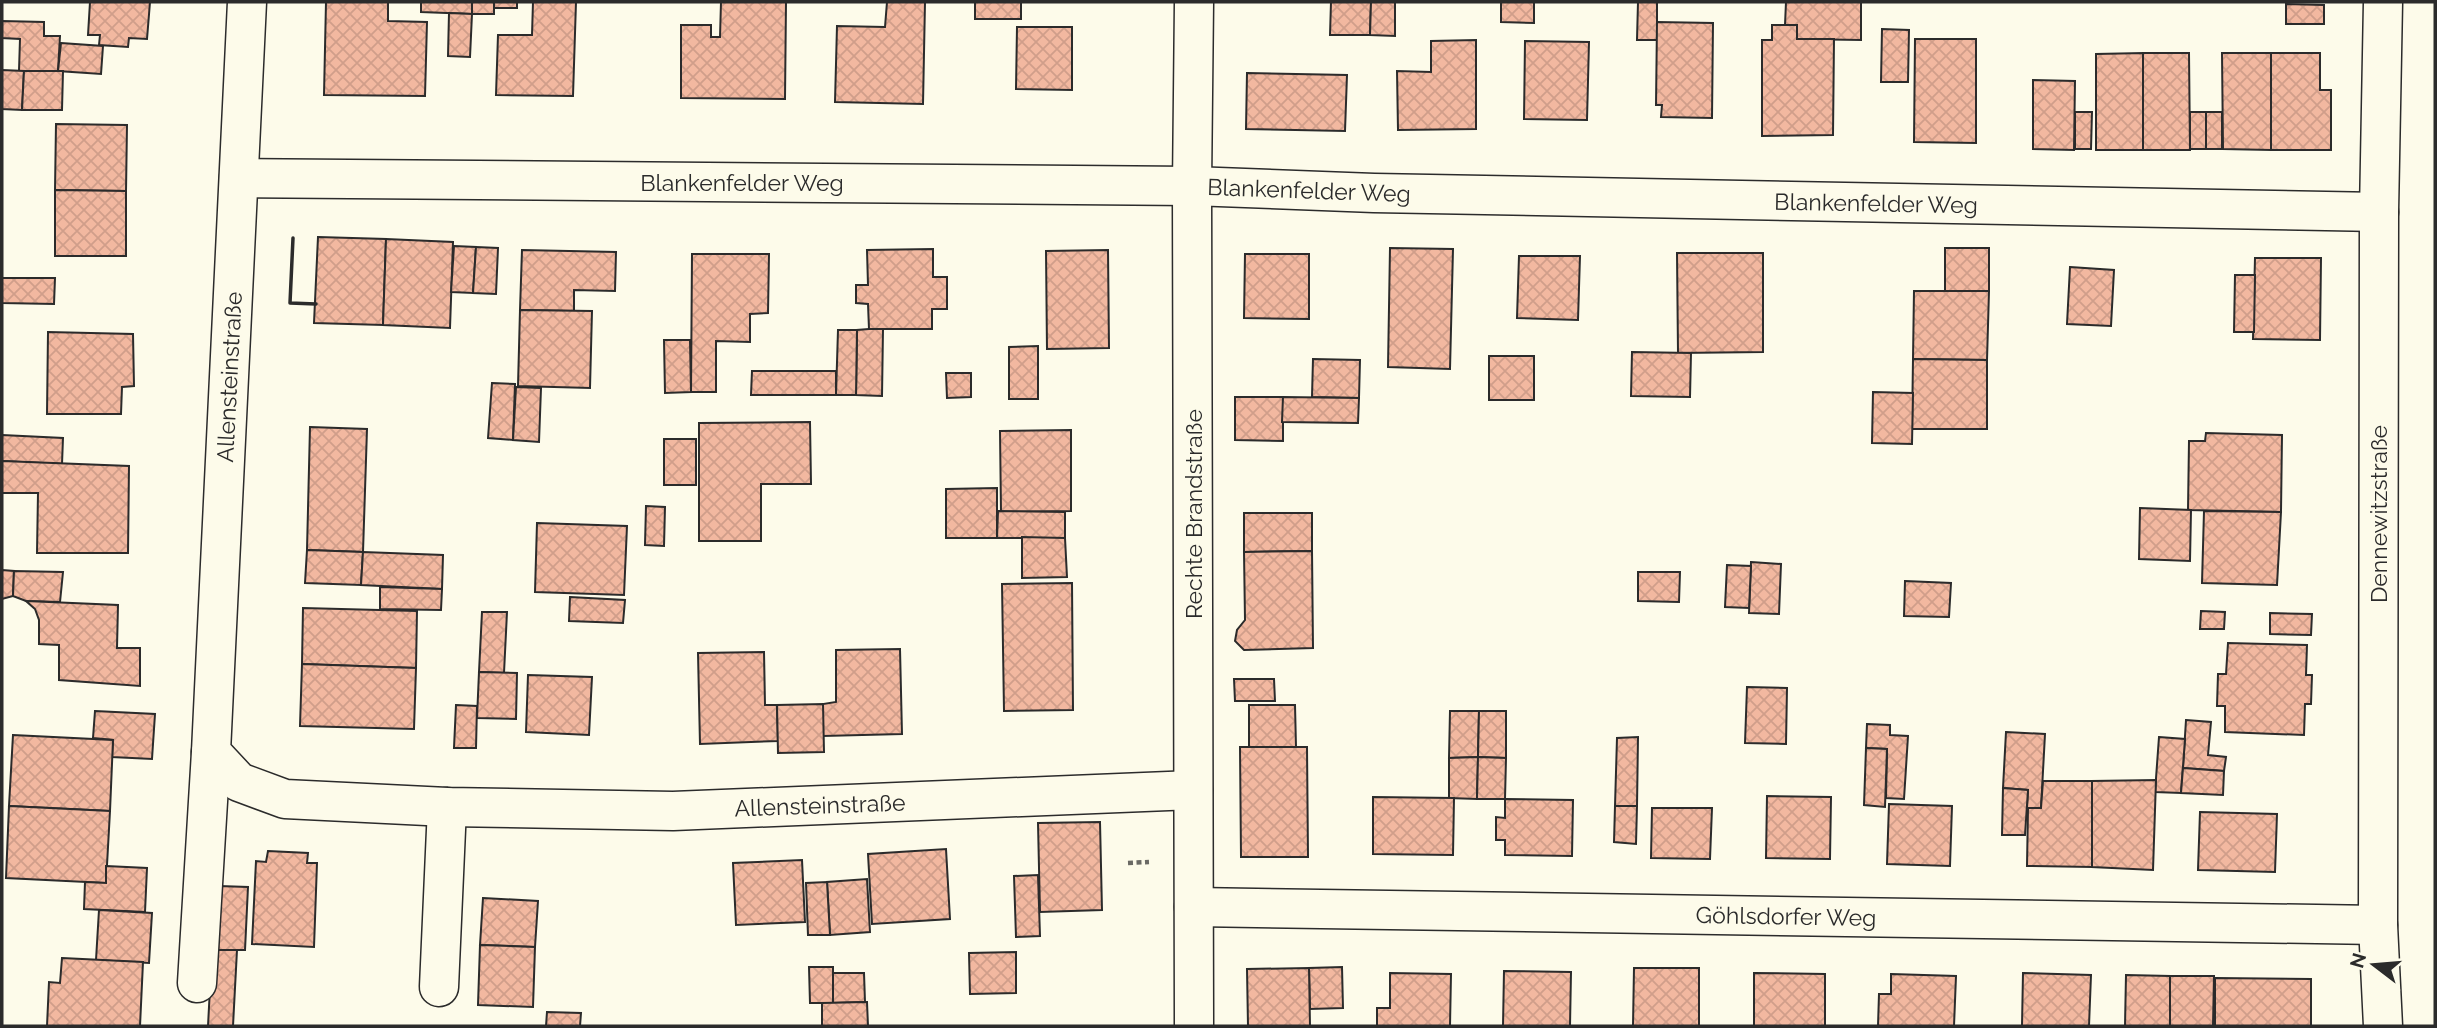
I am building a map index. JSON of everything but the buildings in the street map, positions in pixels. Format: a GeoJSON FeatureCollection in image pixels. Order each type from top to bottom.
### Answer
{"type":"FeatureCollection","features":[{"type":"Feature","properties":{"kind":"street","name":"Allensteinstraße"},"geometry":{"type":"LineString","coordinates":[[198,983],[247,2]]}},
{"type":"Feature","properties":{"kind":"street","name":"Rechte Brandstraße"},"geometry":{"type":"LineString","coordinates":[[1194,2],[1194,1026]]}},
{"type":"Feature","properties":{"kind":"street","name":"Dennewitzstraße"},"geometry":{"type":"LineString","coordinates":[[2383,2],[2379,212],[2378,925],[2383,1026]]}},
{"type":"Feature","properties":{"kind":"street","name":"Blankenfelder Weg"},"geometry":{"type":"LineString","coordinates":[[239,178],[1192,186],[1374,194],[2379,212]]}},
{"type":"Feature","properties":{"kind":"street","name":"Allensteinstraße"},"geometry":{"type":"LineString","coordinates":[[211,752],[239,782],[285,799],[447,807],[673,811],[1193,790]]}},
{"type":"Feature","properties":{"kind":"street"},"geometry":{"type":"LineString","coordinates":[[439,987],[447,807]]}},
{"type":"Feature","properties":{"kind":"street","name":"Göhlsdorfer Weg"},"geometry":{"type":"LineString","coordinates":[[1194,907],[2378,925]]}},
{"type":"Feature","properties":{"kind":"wall"},"geometry":{"type":"LineString","coordinates":[[293,238],[290,303],[316,304]]}}]}
